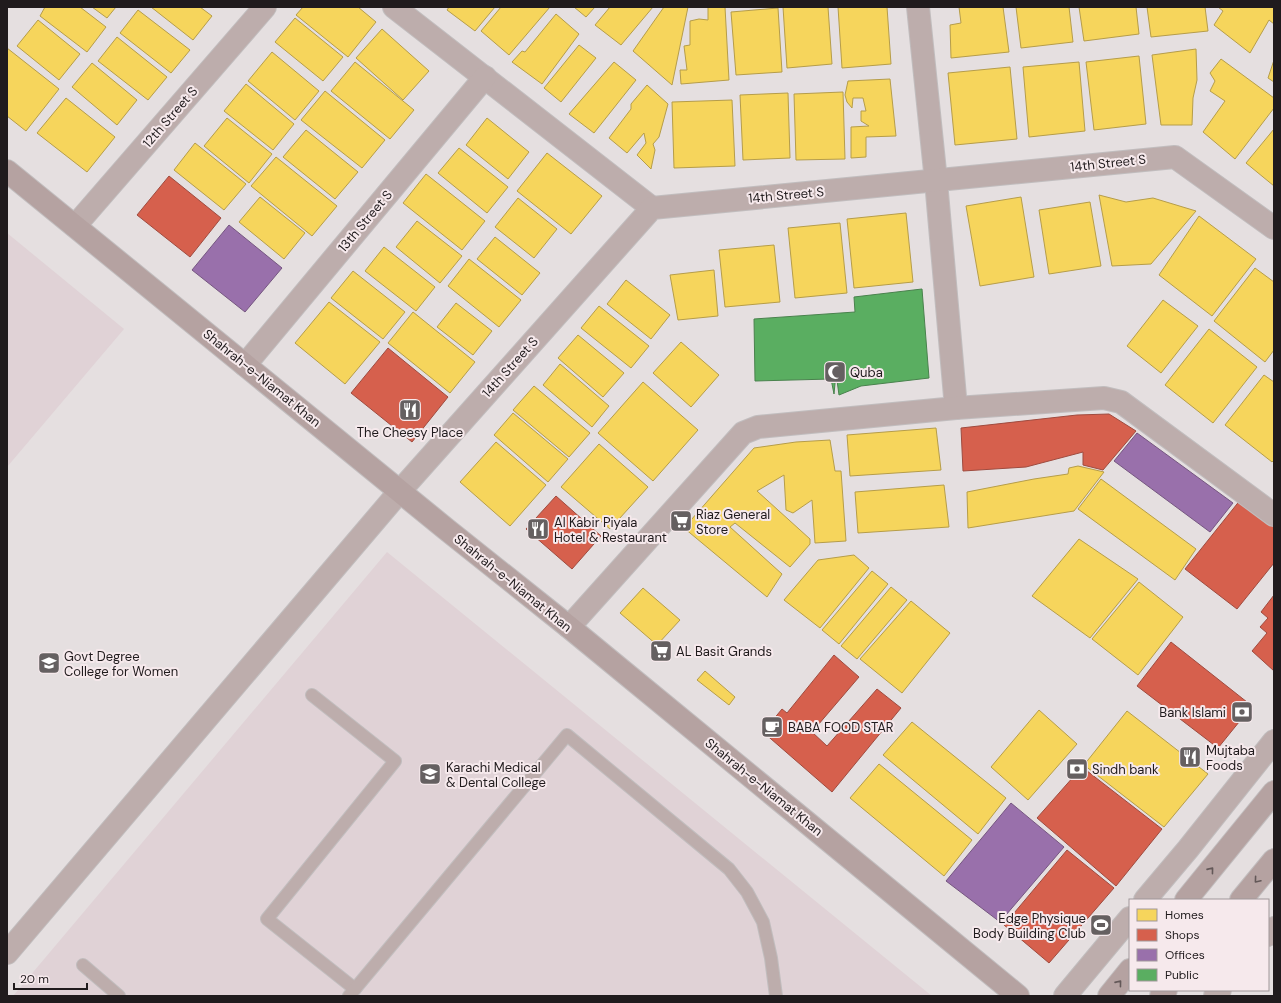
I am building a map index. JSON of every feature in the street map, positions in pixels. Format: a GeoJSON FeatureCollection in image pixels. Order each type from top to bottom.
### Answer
{"type":"FeatureCollection","features":[{"type":"Feature","properties":{"kind":"main road","name":"Shahrah-e-Niamat Khan"},"geometry":{"type":"LineString","coordinates":[[7,171],[446,529],[569,627],[1018,996]]}},
{"type":"Feature","properties":{"kind":"main road"},"geometry":{"type":"LineString","coordinates":[[1187,899],[1274,792]]}},
{"type":"Feature","properties":{"kind":"main road"},"geometry":{"type":"LineString","coordinates":[[1242,899],[1274,860]]}},
{"type":"Feature","properties":{"kind":"main road"},"geometry":{"type":"LineString","coordinates":[[1109,996],[1129,971]]}},
{"type":"Feature","properties":{"kind":"street","name":"12th Street S"},"geometry":{"type":"LineString","coordinates":[[75,226],[264,7]]}},
{"type":"Feature","properties":{"kind":"street"},"geometry":{"type":"LineString","coordinates":[[394,7],[652,208]]}},
{"type":"Feature","properties":{"kind":"street"},"geometry":{"type":"LineString","coordinates":[[918,7],[936,181],[956,408]]}},
{"type":"Feature","properties":{"kind":"street","name":"13th Street S"},"geometry":{"type":"LineString","coordinates":[[245,365],[485,77]]}},
{"type":"Feature","properties":{"kind":"street","name":"14th Street S"},"geometry":{"type":"LineString","coordinates":[[7,953],[400,491],[652,208],[1175,157],[1274,228]]}},
{"type":"Feature","properties":{"kind":"street"},"geometry":{"type":"LineString","coordinates":[[569,627],[743,433],[758,427],[956,408],[1104,398],[1121,402],[1274,515]]}},
{"type":"Feature","properties":{"kind":"street"},"geometry":{"type":"LineString","coordinates":[[1146,899],[1193,843],[1274,741]]}},
{"type":"Feature","properties":{"kind":"street"},"geometry":{"type":"LineString","coordinates":[[1065,996],[1129,919]]}},
{"type":"Feature","properties":{"kind":"lane"},"geometry":{"type":"LineString","coordinates":[[312,695],[395,761],[268,919],[352,993],[567,735],[729,869],[747,892],[763,922],[771,958],[776,996]]}},
{"type":"Feature","properties":{"kind":"lane"},"geometry":{"type":"LineString","coordinates":[[83,965],[119,996]]}},
{"type":"Feature","properties":{"kind":"shaded area"},"geometry":{"type":"Polygon","coordinates":[[[7,233],[124,329],[7,467],[7,233]]]}},
{"type":"Feature","properties":{"kind":"shaded area","name":"Karachi Medical & Dental College"},"geometry":{"type":"Polygon","coordinates":[[[387,552],[932,996],[13,996],[387,552]]]}},
{"type":"Feature","properties":{"kind":"building: Homes"},"geometry":{"type":"Polygon","coordinates":[[[45,7],[80,7],[106,27],[87,52],[40,16],[45,7]]]}},
{"type":"Feature","properties":{"kind":"building: Homes"},"geometry":{"type":"Polygon","coordinates":[[[92,7],[116,7],[107,18],[92,7]]]}},
{"type":"Feature","properties":{"kind":"building: Homes"},"geometry":{"type":"Polygon","coordinates":[[[151,7],[200,7],[212,16],[193,40],[151,7]]]}},
{"type":"Feature","properties":{"kind":"building: Homes"},"geometry":{"type":"Polygon","coordinates":[[[303,7],[358,7],[376,22],[348,57],[296,15],[303,7]]]}},
{"type":"Feature","properties":{"kind":"building: Homes"},"geometry":{"type":"Polygon","coordinates":[[[449,7],[495,7],[475,31],[447,10],[449,7]]]}},
{"type":"Feature","properties":{"kind":"building: Homes"},"geometry":{"type":"Polygon","coordinates":[[[501,7],[550,7],[509,55],[481,31],[501,7]]]}},
{"type":"Feature","properties":{"kind":"building: Homes"},"geometry":{"type":"Polygon","coordinates":[[[574,7],[595,7],[586,17],[574,7]]]}},
{"type":"Feature","properties":{"kind":"building: Homes"},"geometry":{"type":"Polygon","coordinates":[[[610,7],[653,7],[621,45],[595,25],[610,7]]]}},
{"type":"Feature","properties":{"kind":"building: Homes"},"geometry":{"type":"Polygon","coordinates":[[[664,7],[688,7],[672,85],[633,51],[664,7]]]}},
{"type":"Feature","properties":{"kind":"building: Homes"},"geometry":{"type":"Polygon","coordinates":[[[708,7],[725,7],[729,80],[681,84],[680,70],[687,70],[684,46],[690,45],[690,21],[699,19],[708,20],[708,7]]]}},
{"type":"Feature","properties":{"kind":"building: Homes"},"geometry":{"type":"Polygon","coordinates":[[[783,7],[828,7],[832,64],[787,68],[783,7]]]}},
{"type":"Feature","properties":{"kind":"building: Homes"},"geometry":{"type":"Polygon","coordinates":[[[838,7],[887,7],[891,64],[842,68],[838,7]]]}},
{"type":"Feature","properties":{"kind":"building: Homes"},"geometry":{"type":"Polygon","coordinates":[[[959,7],[1003,7],[1009,52],[951,58],[950,25],[961,23],[959,7]]]}},
{"type":"Feature","properties":{"kind":"building: Homes"},"geometry":{"type":"Polygon","coordinates":[[[1016,7],[1069,7],[1073,42],[1021,48],[1016,7]]]}},
{"type":"Feature","properties":{"kind":"building: Homes"},"geometry":{"type":"Polygon","coordinates":[[[1079,7],[1136,7],[1139,34],[1084,41],[1079,7]]]}},
{"type":"Feature","properties":{"kind":"building: Homes"},"geometry":{"type":"Polygon","coordinates":[[[1147,7],[1205,7],[1208,31],[1151,37],[1147,7]]]}},
{"type":"Feature","properties":{"kind":"building: Homes"},"geometry":{"type":"Polygon","coordinates":[[[1218,7],[1274,7],[1274,24],[1269,20],[1250,53],[1214,25],[1223,11],[1218,7]]]}},
{"type":"Feature","properties":{"kind":"building: Homes"},"geometry":{"type":"Polygon","coordinates":[[[778,8],[782,72],[736,75],[731,12],[778,8]]]}},
{"type":"Feature","properties":{"kind":"building: Homes"},"geometry":{"type":"Polygon","coordinates":[[[138,10],[190,50],[171,73],[120,33],[138,10]]]}},
{"type":"Feature","properties":{"kind":"building: Homes"},"geometry":{"type":"Polygon","coordinates":[[[556,14],[579,34],[542,84],[512,62],[522,51],[525,52],[556,14]]]}},
{"type":"Feature","properties":{"kind":"building: Homes"},"geometry":{"type":"Polygon","coordinates":[[[295,18],[343,57],[323,81],[275,42],[295,18]]]}},
{"type":"Feature","properties":{"kind":"building: Homes"},"geometry":{"type":"Polygon","coordinates":[[[38,20],[80,54],[59,80],[17,46],[38,20]]]}},
{"type":"Feature","properties":{"kind":"building: Homes"},"geometry":{"type":"Polygon","coordinates":[[[382,29],[429,71],[403,100],[356,58],[382,29]]]}},
{"type":"Feature","properties":{"kind":"building: Homes"},"geometry":{"type":"Polygon","coordinates":[[[117,37],[167,77],[148,100],[98,61],[117,37]]]}},
{"type":"Feature","properties":{"kind":"building: Homes"},"geometry":{"type":"Polygon","coordinates":[[[579,45],[596,58],[561,102],[544,88],[579,45]]]}},
{"type":"Feature","properties":{"kind":"building: Homes"},"geometry":{"type":"Polygon","coordinates":[[[7,48],[59,89],[26,131],[7,116],[7,48]]]}},
{"type":"Feature","properties":{"kind":"building: Homes"},"geometry":{"type":"Polygon","coordinates":[[[1196,49],[1197,80],[1193,98],[1192,125],[1161,125],[1152,55],[1196,49]]]}},
{"type":"Feature","properties":{"kind":"building: Homes"},"geometry":{"type":"Polygon","coordinates":[[[272,52],[319,91],[295,120],[248,81],[272,52]]]}},
{"type":"Feature","properties":{"kind":"building: Homes"},"geometry":{"type":"Polygon","coordinates":[[[1139,56],[1146,124],[1094,130],[1086,62],[1139,56]]]}},
{"type":"Feature","properties":{"kind":"building: Homes"},"geometry":{"type":"Polygon","coordinates":[[[1221,59],[1274,98],[1274,108],[1235,159],[1203,132],[1225,101],[1210,91],[1215,81],[1210,73],[1221,59]]]}},
{"type":"Feature","properties":{"kind":"building: Homes"},"geometry":{"type":"Polygon","coordinates":[[[1274,60],[1274,82],[1268,78],[1274,60]]]}},
{"type":"Feature","properties":{"kind":"building: Homes"},"geometry":{"type":"Polygon","coordinates":[[[355,62],[414,110],[390,139],[331,91],[355,62]]]}},
{"type":"Feature","properties":{"kind":"building: Homes"},"geometry":{"type":"Polygon","coordinates":[[[614,62],[636,80],[594,133],[569,114],[614,62]]]}},
{"type":"Feature","properties":{"kind":"building: Homes"},"geometry":{"type":"Polygon","coordinates":[[[1079,62],[1085,131],[1029,137],[1023,67],[1079,62]]]}},
{"type":"Feature","properties":{"kind":"building: Homes"},"geometry":{"type":"Polygon","coordinates":[[[92,63],[137,100],[117,125],[72,87],[92,63]]]}},
{"type":"Feature","properties":{"kind":"building: Homes"},"geometry":{"type":"Polygon","coordinates":[[[1010,67],[1017,139],[955,145],[948,73],[1010,67]]]}},
{"type":"Feature","properties":{"kind":"building: Homes"},"geometry":{"type":"Polygon","coordinates":[[[890,79],[896,136],[866,137],[866,157],[851,158],[851,127],[869,126],[861,121],[861,111],[866,111],[863,98],[853,98],[852,108],[847,102],[845,95],[848,81],[890,79]]]}},
{"type":"Feature","properties":{"kind":"building: Homes"},"geometry":{"type":"Polygon","coordinates":[[[246,84],[294,124],[273,150],[224,111],[246,84]]]}},
{"type":"Feature","properties":{"kind":"building: Homes"},"geometry":{"type":"Polygon","coordinates":[[[647,85],[668,104],[659,137],[653,144],[655,150],[651,169],[637,155],[646,143],[644,133],[627,153],[609,138],[631,109],[631,104],[647,85]]]}},
{"type":"Feature","properties":{"kind":"building: Homes"},"geometry":{"type":"Polygon","coordinates":[[[325,91],[385,140],[362,168],[301,120],[325,91]]]}},
{"type":"Feature","properties":{"kind":"building: Homes"},"geometry":{"type":"Polygon","coordinates":[[[843,92],[845,159],[796,160],[794,94],[843,92]]]}},
{"type":"Feature","properties":{"kind":"building: Homes"},"geometry":{"type":"Polygon","coordinates":[[[788,93],[790,158],[743,160],[740,95],[788,93]]]}},
{"type":"Feature","properties":{"kind":"building: Homes"},"geometry":{"type":"Polygon","coordinates":[[[66,98],[115,137],[87,172],[37,133],[66,98]]]}},
{"type":"Feature","properties":{"kind":"building: Homes"},"geometry":{"type":"Polygon","coordinates":[[[732,100],[735,166],[674,168],[672,102],[732,100]]]}},
{"type":"Feature","properties":{"kind":"building: Homes"},"geometry":{"type":"Polygon","coordinates":[[[227,118],[272,154],[249,183],[204,146],[227,118]]]}},
{"type":"Feature","properties":{"kind":"building: Homes"},"geometry":{"type":"Polygon","coordinates":[[[487,118],[529,152],[508,179],[466,145],[487,118]]]}},
{"type":"Feature","properties":{"kind":"building: Homes"},"geometry":{"type":"Polygon","coordinates":[[[1274,129],[1274,186],[1246,163],[1274,129]]]}},
{"type":"Feature","properties":{"kind":"building: Homes"},"geometry":{"type":"Polygon","coordinates":[[[306,130],[358,172],[335,199],[283,157],[306,130]]]}},
{"type":"Feature","properties":{"kind":"building: Homes"},"geometry":{"type":"Polygon","coordinates":[[[195,143],[246,184],[224,210],[174,170],[195,143]]]}},
{"type":"Feature","properties":{"kind":"building: Homes"},"geometry":{"type":"Polygon","coordinates":[[[459,148],[508,187],[487,213],[438,173],[459,148]]]}},
{"type":"Feature","properties":{"kind":"building: Homes"},"geometry":{"type":"Polygon","coordinates":[[[547,153],[602,196],[571,234],[517,191],[547,153]]]}},
{"type":"Feature","properties":{"kind":"building: Homes"},"geometry":{"type":"Polygon","coordinates":[[[276,157],[337,206],[312,236],[251,186],[276,157]]]}},
{"type":"Feature","properties":{"kind":"building: Homes"},"geometry":{"type":"Polygon","coordinates":[[[426,174],[485,221],[462,250],[403,203],[426,174]]]}},
{"type":"Feature","properties":{"kind":"building: Homes"},"geometry":{"type":"Polygon","coordinates":[[[1099,195],[1126,202],[1153,198],[1196,211],[1151,264],[1112,266],[1099,195]]]}},
{"type":"Feature","properties":{"kind":"building: Homes"},"geometry":{"type":"Polygon","coordinates":[[[260,197],[305,233],[284,259],[239,222],[260,197]]]}},
{"type":"Feature","properties":{"kind":"building: Homes"},"geometry":{"type":"Polygon","coordinates":[[[1021,197],[1034,277],[980,286],[966,206],[1021,197]]]}},
{"type":"Feature","properties":{"kind":"building: Homes"},"geometry":{"type":"Polygon","coordinates":[[[518,198],[557,229],[534,258],[495,227],[518,198]]]}},
{"type":"Feature","properties":{"kind":"building: Homes"},"geometry":{"type":"Polygon","coordinates":[[[1090,202],[1101,266],[1049,274],[1039,210],[1090,202]]]}},
{"type":"Feature","properties":{"kind":"building: Homes"},"geometry":{"type":"Polygon","coordinates":[[[906,213],[913,282],[854,288],[847,219],[906,213]]]}},
{"type":"Feature","properties":{"kind":"building: Homes"},"geometry":{"type":"Polygon","coordinates":[[[1199,216],[1256,259],[1212,316],[1159,275],[1199,216]]]}},
{"type":"Feature","properties":{"kind":"building: Homes"},"geometry":{"type":"Polygon","coordinates":[[[417,221],[462,256],[440,283],[396,247],[417,221]]]}},
{"type":"Feature","properties":{"kind":"building: Homes"},"geometry":{"type":"Polygon","coordinates":[[[840,223],[847,293],[795,298],[788,228],[840,223]]]}},
{"type":"Feature","properties":{"kind":"building: Homes"},"geometry":{"type":"Polygon","coordinates":[[[495,237],[540,273],[522,295],[477,259],[495,237]]]}},
{"type":"Feature","properties":{"kind":"building: Homes"},"geometry":{"type":"Polygon","coordinates":[[[774,245],[780,302],[725,307],[719,250],[774,245]]]}},
{"type":"Feature","properties":{"kind":"building: Homes"},"geometry":{"type":"Polygon","coordinates":[[[384,247],[435,287],[416,311],[365,271],[384,247]]]}},
{"type":"Feature","properties":{"kind":"building: Homes"},"geometry":{"type":"Polygon","coordinates":[[[469,259],[521,300],[499,327],[448,286],[469,259]]]}},
{"type":"Feature","properties":{"kind":"building: Homes"},"geometry":{"type":"Polygon","coordinates":[[[1255,268],[1274,282],[1274,350],[1265,362],[1214,321],[1255,268]]]}},
{"type":"Feature","properties":{"kind":"building: Homes"},"geometry":{"type":"Polygon","coordinates":[[[714,270],[718,316],[678,320],[670,275],[714,270]]]}},
{"type":"Feature","properties":{"kind":"building: Homes"},"geometry":{"type":"Polygon","coordinates":[[[353,271],[405,312],[383,339],[331,298],[353,271]]]}},
{"type":"Feature","properties":{"kind":"building: Homes"},"geometry":{"type":"Polygon","coordinates":[[[626,280],[670,315],[651,339],[607,304],[626,280]]]}},
{"type":"Feature","properties":{"kind":"building: Homes"},"geometry":{"type":"Polygon","coordinates":[[[1163,300],[1198,326],[1161,373],[1127,346],[1163,300]]]}},
{"type":"Feature","properties":{"kind":"building: Homes"},"geometry":{"type":"Polygon","coordinates":[[[329,302],[380,342],[345,384],[295,343],[329,302]]]}},
{"type":"Feature","properties":{"kind":"building: Homes"},"geometry":{"type":"Polygon","coordinates":[[[456,303],[492,331],[473,355],[437,327],[456,303]]]}},
{"type":"Feature","properties":{"kind":"building: Homes"},"geometry":{"type":"Polygon","coordinates":[[[599,306],[649,346],[631,368],[581,328],[599,306]]]}},
{"type":"Feature","properties":{"kind":"building: Homes"},"geometry":{"type":"Polygon","coordinates":[[[413,312],[475,362],[450,393],[388,343],[413,312]]]}},
{"type":"Feature","properties":{"kind":"building: Homes"},"geometry":{"type":"Polygon","coordinates":[[[1209,329],[1257,367],[1213,423],[1165,385],[1209,329]]]}},
{"type":"Feature","properties":{"kind":"building: Homes"},"geometry":{"type":"Polygon","coordinates":[[[578,335],[624,373],[603,397],[558,358],[578,335]]]}},
{"type":"Feature","properties":{"kind":"building: Homes"},"geometry":{"type":"Polygon","coordinates":[[[681,342],[719,375],[691,407],[653,373],[681,342]]]}},
{"type":"Feature","properties":{"kind":"building: Homes"},"geometry":{"type":"Polygon","coordinates":[[[560,364],[609,406],[592,427],[543,385],[560,364]]]}},
{"type":"Feature","properties":{"kind":"building: Homes"},"geometry":{"type":"Polygon","coordinates":[[[1264,375],[1274,382],[1274,460],[1272,462],[1225,425],[1264,375]]]}},
{"type":"Feature","properties":{"kind":"building: Homes"},"geometry":{"type":"Polygon","coordinates":[[[643,382],[698,430],[653,481],[598,433],[643,382]]]}},
{"type":"Feature","properties":{"kind":"building: Homes"},"geometry":{"type":"Polygon","coordinates":[[[534,386],[590,433],[569,457],[513,410],[534,386]]]}},
{"type":"Feature","properties":{"kind":"building: Homes"},"geometry":{"type":"Polygon","coordinates":[[[513,413],[568,459],[548,482],[494,435],[513,413]]]}},
{"type":"Feature","properties":{"kind":"building: Homes"},"geometry":{"type":"Polygon","coordinates":[[[936,428],[941,470],[850,476],[847,435],[936,428]]]}},
{"type":"Feature","properties":{"kind":"building: Homes"},"geometry":{"type":"Polygon","coordinates":[[[830,440],[835,471],[841,471],[846,541],[815,543],[812,500],[793,513],[786,510],[784,475],[757,491],[810,539],[810,544],[790,567],[735,523],[730,527],[782,574],[767,597],[684,528],[754,448],[796,442],[830,440]]]}},
{"type":"Feature","properties":{"kind":"building: Homes"},"geometry":{"type":"Polygon","coordinates":[[[496,442],[546,485],[510,526],[460,482],[496,442]]]}},
{"type":"Feature","properties":{"kind":"building: Homes"},"geometry":{"type":"Polygon","coordinates":[[[599,444],[648,487],[610,529],[561,487],[599,444]]]}},
{"type":"Feature","properties":{"kind":"building: Homes"},"geometry":{"type":"Polygon","coordinates":[[[1078,466],[1104,472],[1074,511],[968,528],[967,492],[1068,474],[1069,468],[1078,466]]]}},
{"type":"Feature","properties":{"kind":"building: Homes"},"geometry":{"type":"Polygon","coordinates":[[[1101,479],[1196,549],[1175,580],[1078,509],[1101,479]]]}},
{"type":"Feature","properties":{"kind":"building: Homes"},"geometry":{"type":"Polygon","coordinates":[[[944,485],[949,527],[858,533],[855,492],[944,485]]]}},
{"type":"Feature","properties":{"kind":"building: Homes"},"geometry":{"type":"Polygon","coordinates":[[[1079,539],[1138,579],[1090,638],[1032,596],[1079,539]]]}},
{"type":"Feature","properties":{"kind":"building: Homes"},"geometry":{"type":"Polygon","coordinates":[[[854,555],[869,568],[820,628],[784,600],[818,560],[854,555]]]}},
{"type":"Feature","properties":{"kind":"building: Homes"},"geometry":{"type":"Polygon","coordinates":[[[872,571],[888,584],[839,644],[822,630],[872,571]]]}},
{"type":"Feature","properties":{"kind":"building: Homes"},"geometry":{"type":"Polygon","coordinates":[[[1139,582],[1183,617],[1138,675],[1092,639],[1139,582]]]}},
{"type":"Feature","properties":{"kind":"building: Homes"},"geometry":{"type":"Polygon","coordinates":[[[891,587],[907,600],[857,659],[841,646],[891,587]]]}},
{"type":"Feature","properties":{"kind":"building: Homes"},"geometry":{"type":"Polygon","coordinates":[[[643,588],[680,620],[657,645],[620,613],[643,588]]]}},
{"type":"Feature","properties":{"kind":"building: Homes"},"geometry":{"type":"Polygon","coordinates":[[[911,601],[950,633],[902,693],[860,659],[911,601]]]}},
{"type":"Feature","properties":{"kind":"building: Homes"},"geometry":{"type":"Polygon","coordinates":[[[705,671],[735,697],[729,705],[697,680],[705,671]]]}},
{"type":"Feature","properties":{"kind":"building: Homes"},"geometry":{"type":"Polygon","coordinates":[[[1039,710],[1077,744],[1028,800],[991,767],[1039,710]]]}},
{"type":"Feature","properties":{"kind":"building: Homes"},"geometry":{"type":"Polygon","coordinates":[[[1127,711],[1208,774],[1164,827],[1084,765],[1127,711]]]}},
{"type":"Feature","properties":{"kind":"building: Homes"},"geometry":{"type":"Polygon","coordinates":[[[912,722],[1006,798],[978,834],[883,755],[912,722]]]}},
{"type":"Feature","properties":{"kind":"building: Homes"},"geometry":{"type":"Polygon","coordinates":[[[879,764],[972,840],[944,876],[850,798],[879,764]]]}},
{"type":"Feature","properties":{"kind":"building: Shops"},"geometry":{"type":"Polygon","coordinates":[[[169,176],[221,218],[190,257],[137,215],[169,176]]]}},
{"type":"Feature","properties":{"kind":"building: Shops"},"geometry":{"type":"Polygon","coordinates":[[[388,348],[448,397],[412,442],[351,393],[388,348]]]}},
{"type":"Feature","properties":{"kind":"building: Shops"},"geometry":{"type":"Polygon","coordinates":[[[1109,414],[1136,431],[1103,470],[1083,465],[1083,452],[1026,467],[963,471],[961,428],[1077,415],[1109,414]]]}},
{"type":"Feature","properties":{"kind":"building: Shops"},"geometry":{"type":"Polygon","coordinates":[[[556,496],[601,536],[572,569],[526,529],[556,496]]]}},
{"type":"Feature","properties":{"kind":"building: Shops"},"geometry":{"type":"Polygon","coordinates":[[[1241,499],[1274,522],[1274,563],[1237,609],[1185,569],[1241,499]]]}},
{"type":"Feature","properties":{"kind":"building: Shops"},"geometry":{"type":"Polygon","coordinates":[[[1274,595],[1274,671],[1252,651],[1267,633],[1260,627],[1268,618],[1261,612],[1274,595]]]}},
{"type":"Feature","properties":{"kind":"building: Shops"},"geometry":{"type":"Polygon","coordinates":[[[1171,642],[1252,706],[1218,748],[1137,686],[1171,642]]]}},
{"type":"Feature","properties":{"kind":"building: Shops"},"geometry":{"type":"Polygon","coordinates":[[[834,655],[859,677],[812,732],[827,746],[877,689],[901,708],[832,792],[763,732],[782,709],[787,713],[834,655]]]}},
{"type":"Feature","properties":{"kind":"building: Shops"},"geometry":{"type":"Polygon","coordinates":[[[1082,767],[1162,829],[1116,886],[1037,818],[1082,767]]]}},
{"type":"Feature","properties":{"kind":"building: Shops"},"geometry":{"type":"Polygon","coordinates":[[[1067,850],[1114,888],[1049,963],[1004,925],[1067,850]]]}},
{"type":"Feature","properties":{"kind":"building: Offices"},"geometry":{"type":"Polygon","coordinates":[[[229,225],[282,268],[245,312],[192,270],[229,225]]]}},
{"type":"Feature","properties":{"kind":"building: Offices"},"geometry":{"type":"Polygon","coordinates":[[[1137,433],[1233,503],[1210,532],[1114,461],[1137,433]]]}},
{"type":"Feature","properties":{"kind":"building: Offices"},"geometry":{"type":"Polygon","coordinates":[[[1011,803],[1064,847],[1000,922],[946,881],[1011,803]]]}},
{"type":"Feature","properties":{"kind":"building: Public"},"geometry":{"type":"Polygon","coordinates":[[[922,289],[929,378],[861,386],[839,395],[836,373],[834,394],[831,379],[755,381],[754,319],[855,312],[854,297],[922,289]]]}},
{"type":"Feature","properties":{"kind":"place","name":"Quba"},"geometry":{"type":"Point","coordinates":[835,372]}},
{"type":"Feature","properties":{"kind":"place","name":"The Cheesy Place"},"geometry":{"type":"Point","coordinates":[410,410]}},
{"type":"Feature","properties":{"kind":"place","name":"Riaz General Store"},"geometry":{"type":"Point","coordinates":[681,521]}},
{"type":"Feature","properties":{"kind":"place","name":"Al Kabir Piyala Hotel & Restaurant"},"geometry":{"type":"Point","coordinates":[538,529]}},
{"type":"Feature","properties":{"kind":"place","name":"AL Basit Grands"},"geometry":{"type":"Point","coordinates":[661,651]}},
{"type":"Feature","properties":{"kind":"place","name":"Govt Degree College for Women"},"geometry":{"type":"Point","coordinates":[49,663]}},
{"type":"Feature","properties":{"kind":"place","name":"Bank Islami"},"geometry":{"type":"Point","coordinates":[1242,712]}},
{"type":"Feature","properties":{"kind":"place","name":"BABA FOOD STAR"},"geometry":{"type":"Point","coordinates":[772,727]}},
{"type":"Feature","properties":{"kind":"place","name":"Mujtaba Foods"},"geometry":{"type":"Point","coordinates":[1190,757]}},
{"type":"Feature","properties":{"kind":"place","name":"Sindh bank"},"geometry":{"type":"Point","coordinates":[1077,769]}},
{"type":"Feature","properties":{"kind":"place","name":"Karachi Medical & Dental College"},"geometry":{"type":"Point","coordinates":[430,774]}},
{"type":"Feature","properties":{"kind":"place","name":"Edge Physique Body Building Club"},"geometry":{"type":"Point","coordinates":[1101,925]}}]}
